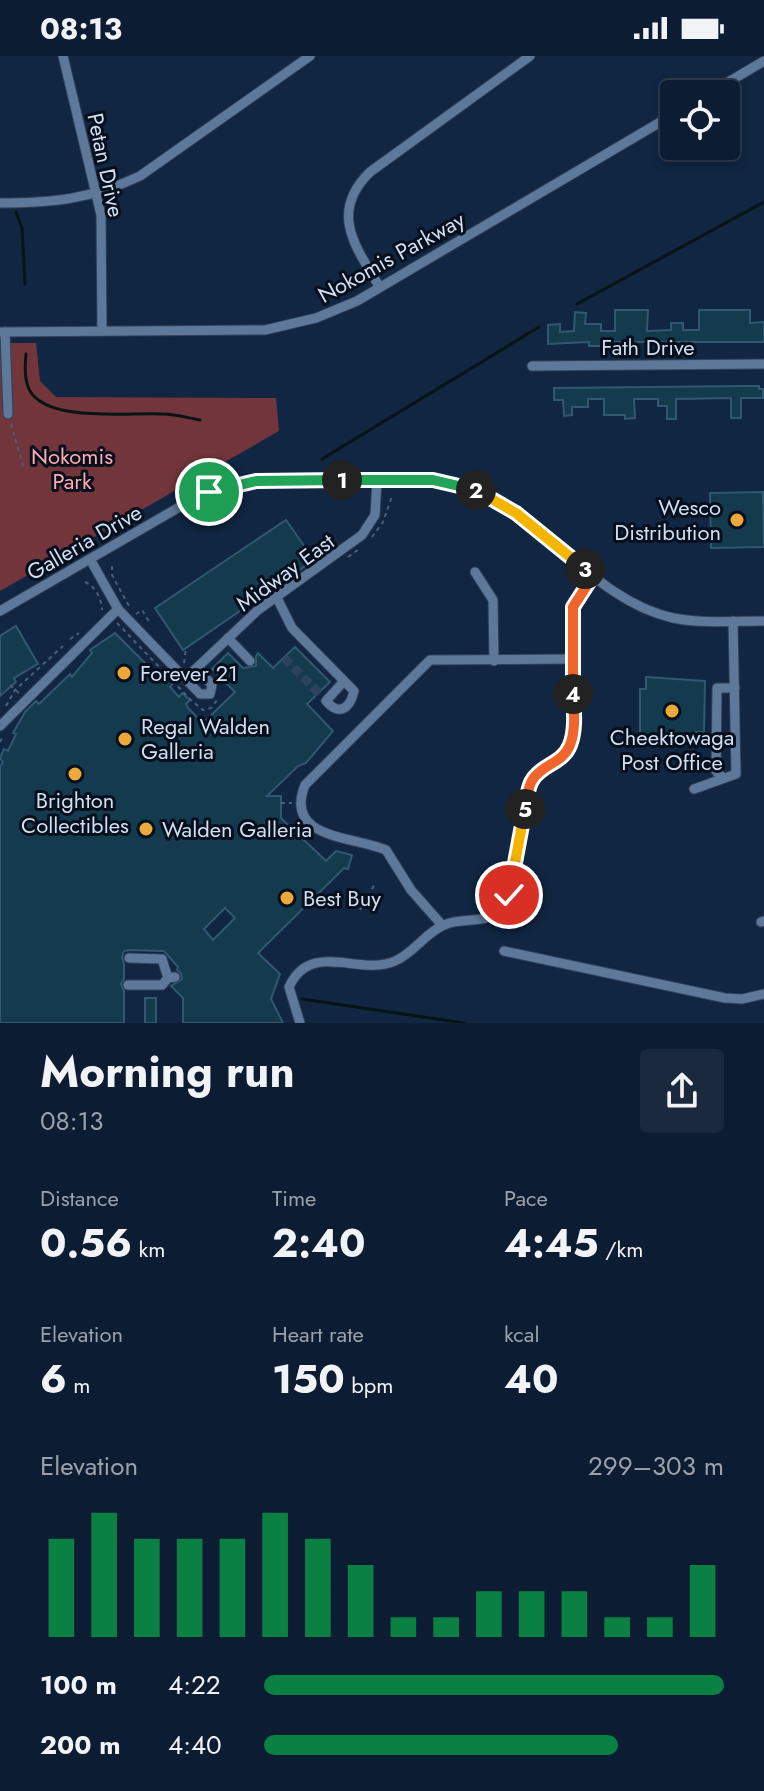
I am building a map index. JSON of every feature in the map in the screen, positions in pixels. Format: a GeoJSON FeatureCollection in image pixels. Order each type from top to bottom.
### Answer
{"type":"FeatureCollection","features":[{"type":"Feature","properties":{"kind":"street","name":"Petan Drive"},"geometry":{"type":"LineString","coordinates":[[63,56],[101,215],[102,331]]}},
{"type":"Feature","properties":{"kind":"street"},"geometry":{"type":"LineString","coordinates":[[0,203],[46,203],[95,194],[120,185],[158,165],[310,56]]}},
{"type":"Feature","properties":{"kind":"street"},"geometry":{"type":"LineString","coordinates":[[379,286],[350,232],[348,208],[355,190],[370,172],[530,56]]}},
{"type":"Feature","properties":{"kind":"street"},"geometry":{"type":"LineString","coordinates":[[732,80],[764,61]]}},
{"type":"Feature","properties":{"kind":"street","name":"Nokomis Parkway"},"geometry":{"type":"LineString","coordinates":[[3,332],[265,330],[291,326],[329,314],[660,122]]}},
{"type":"Feature","properties":{"kind":"street"},"geometry":{"type":"LineString","coordinates":[[3,332],[8,414]]}},
{"type":"Feature","properties":{"kind":"street","name":"Fath Drive"},"geometry":{"type":"LineString","coordinates":[[532,366],[764,364]]}},
{"type":"Feature","properties":{"kind":"street","name":"Midway East"},"geometry":{"type":"LineString","coordinates":[[186,678],[276,596],[362,535],[371,525],[377,506],[377,480]]}},
{"type":"Feature","properties":{"kind":"street","name":"Galleria Drive"},"geometry":{"type":"LineString","coordinates":[[0,611],[195,498],[223,488],[256,481],[433,480],[484,493],[516,513],[623,598],[662,615],[691,621],[764,621]]}},
{"type":"Feature","properties":{"kind":"street"},"geometry":{"type":"LineString","coordinates":[[90,559],[118,609],[200,694],[210,694],[212,685],[197,668]]}},
{"type":"Feature","properties":{"kind":"street"},"geometry":{"type":"LineString","coordinates":[[475,572],[493,600],[494,661]]}},
{"type":"Feature","properties":{"kind":"street"},"geometry":{"type":"LineString","coordinates":[[300,1023],[289,987],[305,968],[319,961],[373,966],[391,963],[410,952],[442,925],[491,918],[504,905],[509,895],[530,782],[565,754],[573,736],[573,607],[593,576]]}},
{"type":"Feature","properties":{"kind":"street"},"geometry":{"type":"LineString","coordinates":[[276,596],[292,628],[354,691],[350,704],[335,710],[322,697],[344,681]]}},
{"type":"Feature","properties":{"kind":"street"},"geometry":{"type":"LineString","coordinates":[[0,726],[118,609]]}},
{"type":"Feature","properties":{"kind":"street"},"geometry":{"type":"LineString","coordinates":[[694,789],[736,774],[733,621]]}},
{"type":"Feature","properties":{"kind":"street"},"geometry":{"type":"LineString","coordinates":[[228,638],[250,661]]}},
{"type":"Feature","properties":{"kind":"street"},"geometry":{"type":"LineString","coordinates":[[442,925],[411,890],[386,850],[321,832],[307,821],[302,810],[302,797],[312,776],[430,660],[573,659]]}},
{"type":"Feature","properties":{"kind":"street"},"geometry":{"type":"LineString","coordinates":[[723,778],[716,771],[717,688],[735,688]]}},
{"type":"Feature","properties":{"kind":"street"},"geometry":{"type":"LineString","coordinates":[[504,951],[725,998],[742,999],[764,994]]}},
{"type":"Feature","properties":{"kind":"street"},"geometry":{"type":"LineString","coordinates":[[128,985],[162,985],[172,977],[162,959],[129,958]]}},
{"type":"Feature","properties":{"kind":"path"},"geometry":{"type":"LineString","coordinates":[[8,414],[24,469]]}},
{"type":"Feature","properties":{"kind":"path"},"geometry":{"type":"LineString","coordinates":[[112,566],[112,575],[131,609],[136,615],[142,610],[150,623]]}},
{"type":"Feature","properties":{"kind":"path"},"geometry":{"type":"LineString","coordinates":[[85,582],[93,588],[105,612]]}},
{"type":"Feature","properties":{"kind":"path"},"geometry":{"type":"LineString","coordinates":[[1,712],[15,690],[63,646]]}},
{"type":"Feature","properties":{"kind":"path"},"geometry":{"type":"LineString","coordinates":[[184,664],[186,648]]}},
{"type":"Feature","properties":{"kind":"path"},"geometry":{"type":"LineString","coordinates":[[10,685],[21,696]]}},
{"type":"Feature","properties":{"kind":"path"},"geometry":{"type":"LineString","coordinates":[[174,692],[179,688]]}},
{"type":"Feature","properties":{"kind":"path"},"geometry":{"type":"LineString","coordinates":[[281,803],[294,803]]}},
{"type":"Feature","properties":{"kind":"path"},"geometry":{"type":"LineString","coordinates":[[360,910],[376,882]]}},
{"type":"Feature","properties":{"kind":"green space","name":"Nokomis Park"},"geometry":{"type":"Polygon","coordinates":[[[0,343],[36,343],[40,381],[56,397],[276,398],[279,431],[0,591],[0,343]]]}},
{"type":"Feature","properties":{"kind":"building"},"geometry":{"type":"Polygon","coordinates":[[[615,310],[648,310],[647,331],[671,330],[671,323],[683,323],[683,330],[699,330],[699,310],[750,310],[750,323],[764,322],[764,342],[601,342],[601,346],[589,346],[589,342],[548,344],[548,325],[560,324],[560,332],[574,331],[575,312],[586,313],[585,324],[601,324],[601,331],[615,331],[615,310]]]}},
{"type":"Feature","properties":{"kind":"building"},"geometry":{"type":"Polygon","coordinates":[[[759,386],[763,389],[763,398],[741,398],[741,418],[731,418],[731,398],[676,399],[676,419],[667,419],[667,406],[658,406],[658,399],[634,399],[635,418],[625,419],[625,415],[604,415],[604,399],[588,399],[588,407],[572,407],[572,415],[564,416],[563,400],[554,400],[554,388],[759,386]]]}},
{"type":"Feature","properties":{"kind":"building","name":"Wesco Distribution"},"geometry":{"type":"Polygon","coordinates":[[[763,492],[764,547],[711,548],[710,493],[763,492]]]}},
{"type":"Feature","properties":{"kind":"building"},"geometry":{"type":"Polygon","coordinates":[[[286,520],[314,560],[183,650],[155,608],[286,520]]]}},
{"type":"Feature","properties":{"kind":"building"},"geometry":{"type":"Polygon","coordinates":[[[16,626],[38,664],[14,678],[16,682],[0,696],[0,636],[16,626]]]}},
{"type":"Feature","properties":{"kind":"building","name":"Walden Galleria"},"geometry":{"type":"Polygon","coordinates":[[[115,633],[162,680],[166,676],[173,683],[170,687],[179,697],[182,693],[190,700],[186,704],[188,708],[203,723],[235,692],[212,669],[228,653],[243,668],[256,666],[258,653],[273,668],[295,647],[330,682],[307,704],[333,731],[306,763],[298,766],[267,796],[281,796],[281,818],[326,861],[336,851],[352,855],[348,869],[344,868],[258,953],[280,974],[271,999],[283,1023],[183,1023],[183,998],[171,986],[182,979],[178,967],[164,951],[129,950],[124,951],[122,957],[124,1023],[0,1023],[0,767],[3,762],[0,758],[4,749],[8,751],[16,734],[13,733],[25,712],[36,701],[39,704],[70,674],[72,677],[92,653],[90,650],[115,633]],[[225,908],[204,929],[213,940],[235,918],[225,908]]]}},
{"type":"Feature","properties":{"kind":"building","name":"Cheektowaga Post Office"},"geometry":{"type":"Polygon","coordinates":[[[646,677],[705,681],[704,732],[693,732],[693,745],[672,745],[672,739],[640,738],[640,689],[646,689],[646,677]]]}},
{"type":"Feature","properties":{"kind":"building"},"geometry":{"type":"Polygon","coordinates":[[[145,998],[156,998],[156,1023],[145,1023],[145,998]]]}},
{"type":"Feature","properties":{"kind":"waterway"},"geometry":{"type":"LineString","coordinates":[[577,304],[764,202]]}},
{"type":"Feature","properties":{"kind":"waterway"},"geometry":{"type":"LineString","coordinates":[[16,212],[22,228],[25,284]]}},
{"type":"Feature","properties":{"kind":"waterway"},"geometry":{"type":"LineString","coordinates":[[322,459],[539,327]]}},
{"type":"Feature","properties":{"kind":"waterway"},"geometry":{"type":"LineString","coordinates":[[26,354],[26,378],[30,391],[54,408],[91,414],[168,414],[200,420]]}},
{"type":"Feature","properties":{"kind":"waterway"},"geometry":{"type":"LineString","coordinates":[[302,999],[464,1023]]}},
{"type":"Feature","properties":{"kind":"tunnel"},"geometry":{"type":"LineString","coordinates":[[284,658],[319,693]]}},
{"type":"Feature","properties":{"kind":"place","name":"Wesco Distribution"},"geometry":{"type":"Point","coordinates":[737,520]}},
{"type":"Feature","properties":{"kind":"place","name":"Forever 21"},"geometry":{"type":"Point","coordinates":[124,673]}},
{"type":"Feature","properties":{"kind":"place","name":"Cheektowaga Post Office"},"geometry":{"type":"Point","coordinates":[672,711]}},
{"type":"Feature","properties":{"kind":"place","name":"Regal Walden Galleria"},"geometry":{"type":"Point","coordinates":[125,739]}},
{"type":"Feature","properties":{"kind":"place","name":"Brighton Collectibles"},"geometry":{"type":"Point","coordinates":[75,774]}},
{"type":"Feature","properties":{"kind":"place","name":"Walden Galleria"},"geometry":{"type":"Point","coordinates":[146,829]}},
{"type":"Feature","properties":{"kind":"place","name":"Best Buy"},"geometry":{"type":"Point","coordinates":[287,898]}},
{"type":"Feature","properties":{"kind":"route"},"geometry":{"type":"LineString","coordinates":[[209,492],[241,483],[275,480],[449,482],[484,493],[503,503],[593,576],[573,607],[573,736],[565,754],[530,782],[509,895]]}}]}
